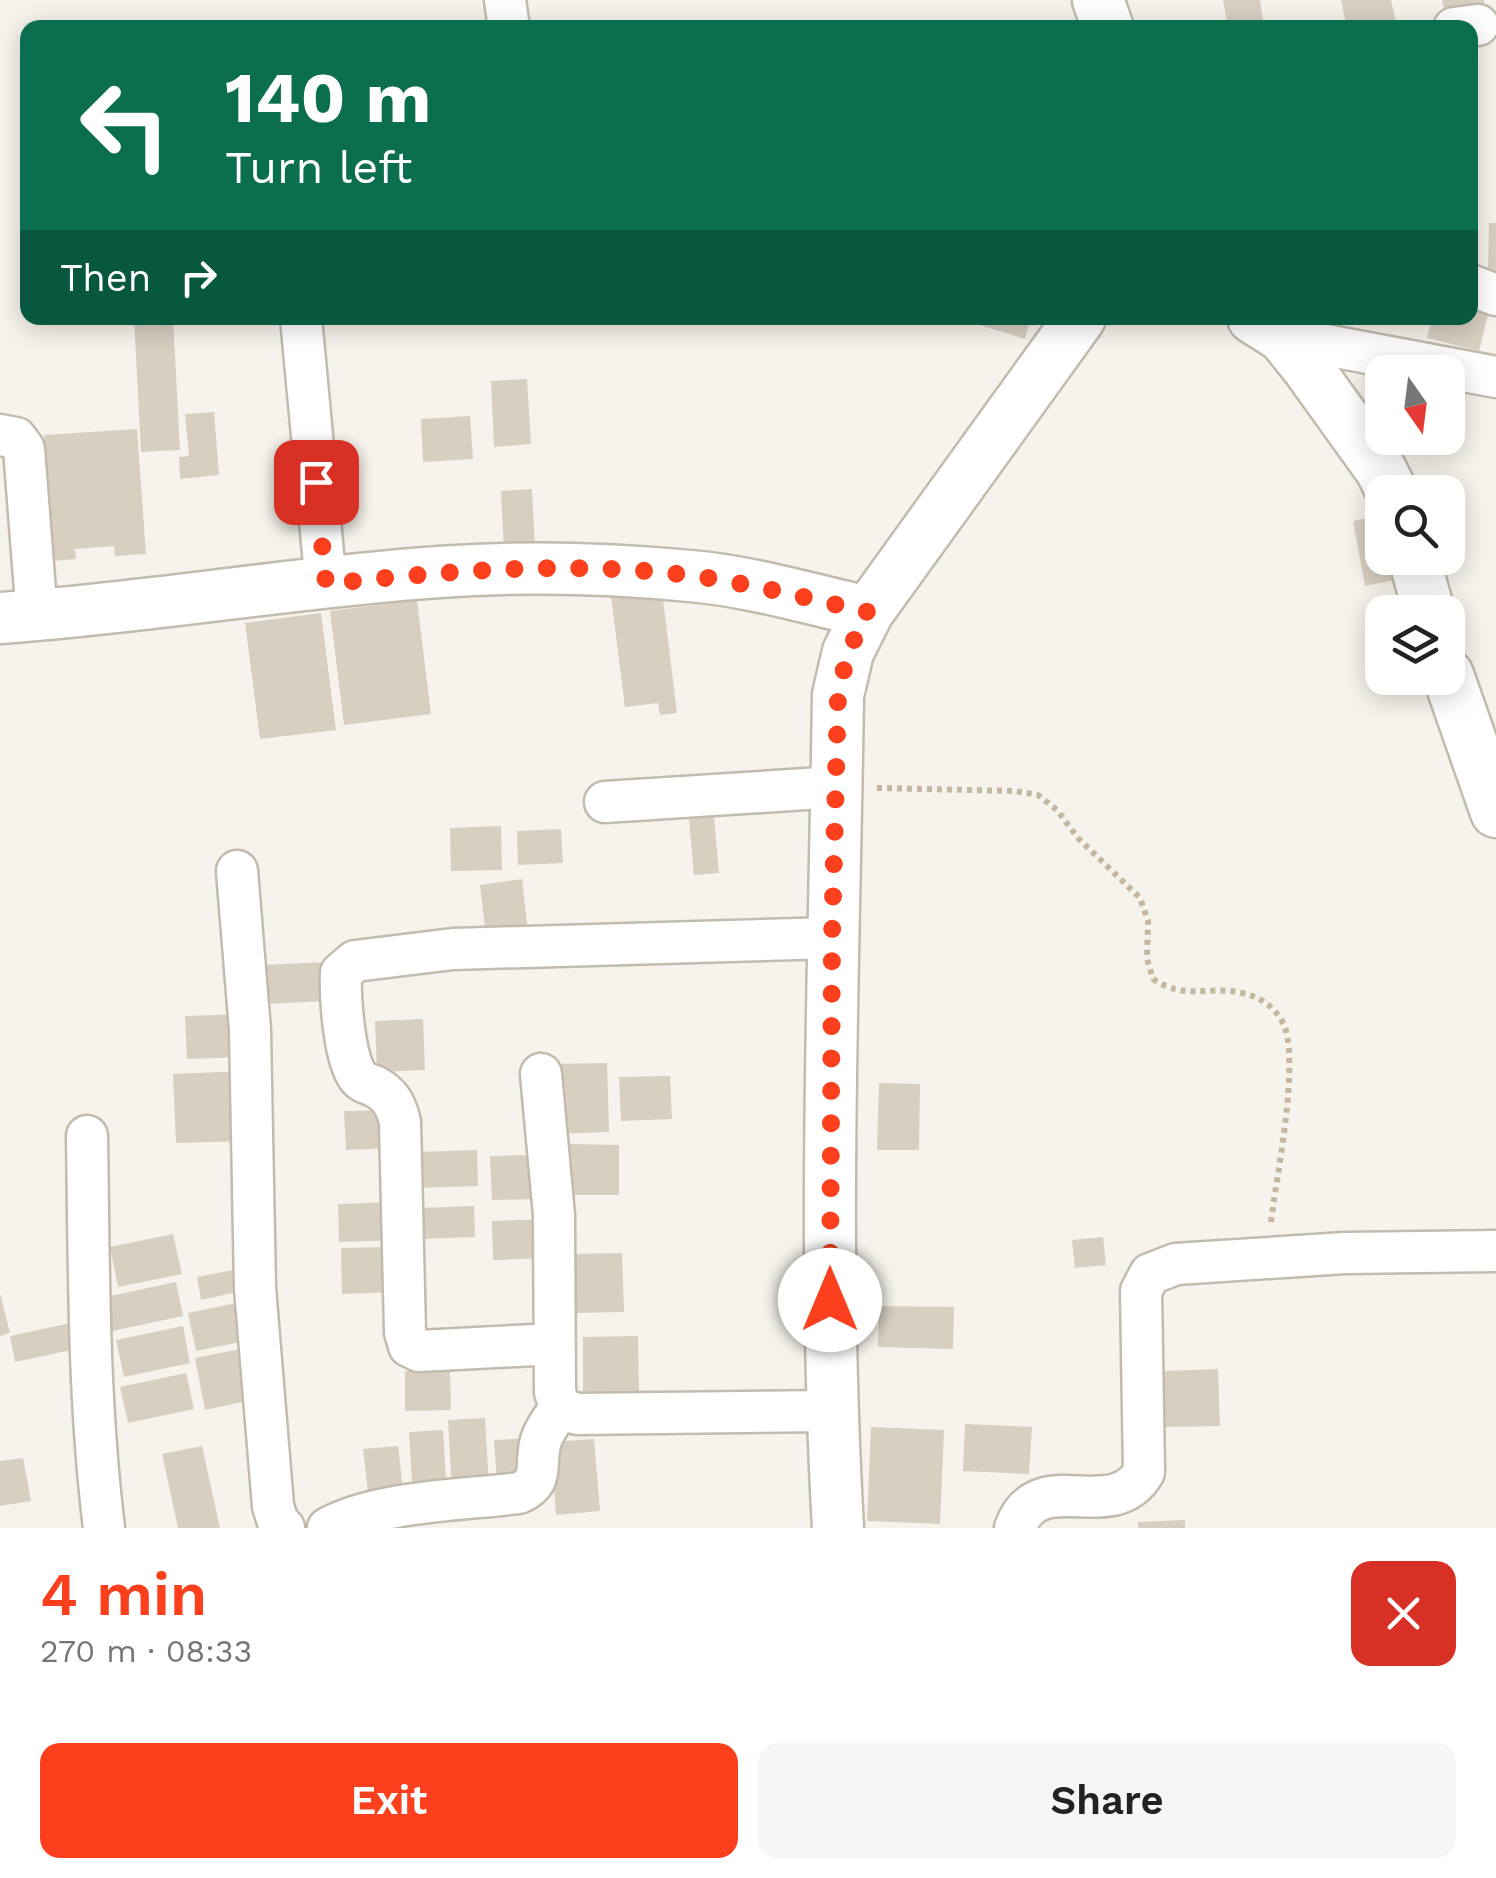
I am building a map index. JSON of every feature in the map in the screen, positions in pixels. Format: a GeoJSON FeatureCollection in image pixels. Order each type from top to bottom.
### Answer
{"type":"FeatureCollection","features":[{"type":"Feature","properties":{"kind":"street"},"geometry":{"type":"LineString","coordinates":[[302,325],[326,584]]}},
{"type":"Feature","properties":{"kind":"street"},"geometry":{"type":"LineString","coordinates":[[838,1528],[831,1411],[832,938],[838,695],[848,652],[868,612],[1075,325]]}},
{"type":"Feature","properties":{"kind":"street"},"geometry":{"type":"LineString","coordinates":[[1268,328],[1496,377]]}},
{"type":"Feature","properties":{"kind":"street"},"geometry":{"type":"LineString","coordinates":[[1268,328],[1384,475]]}},
{"type":"Feature","properties":{"kind":"street"},"geometry":{"type":"LineString","coordinates":[[0,435],[16,438],[24,449],[18,617],[117,610],[439,572],[574,570],[691,576],[756,586],[868,612]]}},
{"type":"Feature","properties":{"kind":"street"},"geometry":{"type":"LineString","coordinates":[[1455,695],[1496,812]]}},
{"type":"Feature","properties":{"kind":"street"},"geometry":{"type":"LineString","coordinates":[[606,802],[837,788]]}},
{"type":"Feature","properties":{"kind":"street"},"geometry":{"type":"LineString","coordinates":[[237,871],[250,1030],[255,1288],[273,1506],[284,1528]]}},
{"type":"Feature","properties":{"kind":"street"},"geometry":{"type":"LineString","coordinates":[[554,1344],[420,1351],[409,1346],[405,1332],[400,1122],[396,1103],[380,1089],[360,1080],[350,1064],[340,991],[342,973],[355,961],[453,949],[832,938]]}},
{"type":"Feature","properties":{"kind":"street"},"geometry":{"type":"LineString","coordinates":[[328,1528],[350,1516],[377,1511],[520,1493],[532,1487],[538,1478],[540,1445],[560,1408],[555,1392],[554,1215],[541,1074]]}},
{"type":"Feature","properties":{"kind":"street"},"geometry":{"type":"LineString","coordinates":[[88,1136],[93,1390],[104,1528]]}},
{"type":"Feature","properties":{"kind":"street"},"geometry":{"type":"LineString","coordinates":[[1014,1528],[1032,1502],[1052,1496],[1115,1496],[1134,1488],[1144,1472],[1141,1290],[1150,1274],[1176,1264],[1266,1258],[1496,1251]]}},
{"type":"Feature","properties":{"kind":"street"},"geometry":{"type":"LineString","coordinates":[[560,1408],[577,1414],[831,1411]]}},
{"type":"Feature","properties":{"kind":"path"},"geometry":{"type":"LineString","coordinates":[[837,788],[1038,795],[1140,898],[1148,922],[1146,959],[1153,979],[1171,991],[1241,992],[1269,1003],[1285,1026],[1290,1055],[1266,1258]]}},
{"type":"Feature","properties":{"kind":"building"},"geometry":{"type":"Polygon","coordinates":[[[1223,0],[1260,0],[1263,20],[1227,20],[1223,0]]]}},
{"type":"Feature","properties":{"kind":"building"},"geometry":{"type":"Polygon","coordinates":[[[1341,0],[1391,0],[1396,20],[1345,20],[1341,0]]]}},
{"type":"Feature","properties":{"kind":"building"},"geometry":{"type":"Polygon","coordinates":[[[1442,0],[1484,0],[1484,3],[1444,10],[1442,0]]]}},
{"type":"Feature","properties":{"kind":"building"},"geometry":{"type":"Polygon","coordinates":[[[1489,223],[1496,223],[1496,273],[1488,273],[1489,223]]]}},
{"type":"Feature","properties":{"kind":"building"},"geometry":{"type":"Polygon","coordinates":[[[1478,303],[1490,306],[1479,351],[1427,338],[1430,325],[1478,325],[1478,303]]]}},
{"type":"Feature","properties":{"kind":"building"},"geometry":{"type":"Polygon","coordinates":[[[134,325],[173,325],[180,450],[141,452],[134,325]]]}},
{"type":"Feature","properties":{"kind":"building"},"geometry":{"type":"Polygon","coordinates":[[[980,325],[1029,325],[1025,339],[980,325]]]}},
{"type":"Feature","properties":{"kind":"building"},"geometry":{"type":"Polygon","coordinates":[[[527,379],[531,444],[494,447],[491,381],[527,379]]]}},
{"type":"Feature","properties":{"kind":"building"},"geometry":{"type":"Polygon","coordinates":[[[214,412],[219,475],[180,479],[179,457],[189,456],[185,414],[214,412]]]}},
{"type":"Feature","properties":{"kind":"building"},"geometry":{"type":"Polygon","coordinates":[[[470,416],[473,459],[423,462],[421,419],[470,416]]]}},
{"type":"Feature","properties":{"kind":"building"},"geometry":{"type":"Polygon","coordinates":[[[137,429],[146,554],[115,556],[114,546],[75,549],[76,559],[53,561],[44,435],[137,429]]]}},
{"type":"Feature","properties":{"kind":"building"},"geometry":{"type":"Polygon","coordinates":[[[532,489],[535,550],[504,552],[501,491],[532,489]]]}},
{"type":"Feature","properties":{"kind":"building"},"geometry":{"type":"Polygon","coordinates":[[[1365,519],[1365,575],[1404,578],[1365,586],[1353,521],[1365,519]]]}},
{"type":"Feature","properties":{"kind":"building"},"geometry":{"type":"Polygon","coordinates":[[[662,591],[677,713],[660,715],[658,703],[625,707],[611,597],[662,591]]]}},
{"type":"Feature","properties":{"kind":"building"},"geometry":{"type":"Polygon","coordinates":[[[417,600],[431,714],[344,725],[330,611],[417,600]]]}},
{"type":"Feature","properties":{"kind":"building"},"geometry":{"type":"Polygon","coordinates":[[[321,613],[336,730],[260,739],[245,623],[321,613]]]}},
{"type":"Feature","properties":{"kind":"building"},"geometry":{"type":"Polygon","coordinates":[[[713,805],[719,873],[694,875],[688,808],[713,805]]]}},
{"type":"Feature","properties":{"kind":"building"},"geometry":{"type":"Polygon","coordinates":[[[501,826],[502,870],[451,871],[450,828],[501,826]]]}},
{"type":"Feature","properties":{"kind":"building"},"geometry":{"type":"Polygon","coordinates":[[[561,829],[563,863],[518,865],[517,831],[561,829]]]}},
{"type":"Feature","properties":{"kind":"building"},"geometry":{"type":"Polygon","coordinates":[[[522,879],[528,932],[486,937],[480,885],[522,879]]]}},
{"type":"Feature","properties":{"kind":"building"},"geometry":{"type":"Polygon","coordinates":[[[328,962],[330,1001],[263,1004],[262,965],[328,962]]]}},
{"type":"Feature","properties":{"kind":"building"},"geometry":{"type":"Polygon","coordinates":[[[244,1014],[245,1057],[187,1059],[185,1016],[244,1014]]]}},
{"type":"Feature","properties":{"kind":"building"},"geometry":{"type":"Polygon","coordinates":[[[423,1019],[425,1070],[377,1072],[375,1021],[423,1019]]]}},
{"type":"Feature","properties":{"kind":"building"},"geometry":{"type":"Polygon","coordinates":[[[607,1063],[609,1132],[550,1134],[548,1064],[607,1063]]]}},
{"type":"Feature","properties":{"kind":"building"},"geometry":{"type":"Polygon","coordinates":[[[245,1071],[248,1141],[176,1143],[173,1074],[245,1071]]]}},
{"type":"Feature","properties":{"kind":"building"},"geometry":{"type":"Polygon","coordinates":[[[670,1076],[672,1119],[621,1121],[619,1077],[670,1076]]]}},
{"type":"Feature","properties":{"kind":"building"},"geometry":{"type":"Polygon","coordinates":[[[879,1083],[920,1084],[919,1150],[877,1150],[879,1083]]]}},
{"type":"Feature","properties":{"kind":"building"},"geometry":{"type":"Polygon","coordinates":[[[389,1110],[390,1148],[346,1150],[344,1111],[389,1110]]]}},
{"type":"Feature","properties":{"kind":"building"},"geometry":{"type":"Polygon","coordinates":[[[567,1144],[619,1145],[619,1195],[566,1195],[567,1144]]]}},
{"type":"Feature","properties":{"kind":"building"},"geometry":{"type":"Polygon","coordinates":[[[477,1150],[478,1186],[417,1188],[416,1152],[477,1150]]]}},
{"type":"Feature","properties":{"kind":"building"},"geometry":{"type":"Polygon","coordinates":[[[537,1155],[538,1199],[492,1200],[490,1156],[537,1155]]]}},
{"type":"Feature","properties":{"kind":"building"},"geometry":{"type":"Polygon","coordinates":[[[399,1202],[400,1240],[339,1242],[338,1204],[399,1202]]]}},
{"type":"Feature","properties":{"kind":"building"},"geometry":{"type":"Polygon","coordinates":[[[474,1206],[475,1237],[420,1239],[419,1208],[474,1206]]]}},
{"type":"Feature","properties":{"kind":"building"},"geometry":{"type":"Polygon","coordinates":[[[549,1219],[550,1258],[493,1260],[492,1221],[549,1219]]]}},
{"type":"Feature","properties":{"kind":"building"},"geometry":{"type":"Polygon","coordinates":[[[173,1234],[182,1274],[118,1287],[110,1247],[173,1234]]]}},
{"type":"Feature","properties":{"kind":"building"},"geometry":{"type":"Polygon","coordinates":[[[1103,1237],[1106,1265],[1075,1268],[1072,1240],[1103,1237]]]}},
{"type":"Feature","properties":{"kind":"building"},"geometry":{"type":"Polygon","coordinates":[[[396,1247],[397,1292],[342,1294],[341,1248],[396,1247]]]}},
{"type":"Feature","properties":{"kind":"building"},"geometry":{"type":"Polygon","coordinates":[[[622,1253],[624,1312],[577,1313],[575,1254],[622,1253]]]}},
{"type":"Feature","properties":{"kind":"building"},"geometry":{"type":"Polygon","coordinates":[[[233,1270],[237,1292],[201,1300],[197,1277],[233,1270]]]}},
{"type":"Feature","properties":{"kind":"building"},"geometry":{"type":"Polygon","coordinates":[[[176,1282],[183,1316],[108,1332],[101,1298],[176,1282]]]}},
{"type":"Feature","properties":{"kind":"building"},"geometry":{"type":"Polygon","coordinates":[[[0,1293],[10,1333],[0,1336],[0,1293]]]}},
{"type":"Feature","properties":{"kind":"building"},"geometry":{"type":"Polygon","coordinates":[[[241,1302],[249,1340],[196,1351],[188,1313],[241,1302]]]}},
{"type":"Feature","properties":{"kind":"building"},"geometry":{"type":"Polygon","coordinates":[[[879,1306],[954,1307],[953,1349],[878,1347],[879,1306]]]}},
{"type":"Feature","properties":{"kind":"building"},"geometry":{"type":"Polygon","coordinates":[[[80,1321],[85,1347],[15,1362],[10,1336],[80,1321]]]}},
{"type":"Feature","properties":{"kind":"building"},"geometry":{"type":"Polygon","coordinates":[[[183,1326],[190,1363],[124,1377],[116,1340],[183,1326]]]}},
{"type":"Feature","properties":{"kind":"building"},"geometry":{"type":"Polygon","coordinates":[[[638,1336],[639,1399],[583,1400],[583,1337],[638,1336]]]}},
{"type":"Feature","properties":{"kind":"building"},"geometry":{"type":"Polygon","coordinates":[[[250,1347],[261,1398],[205,1410],[195,1358],[250,1347]]]}},
{"type":"Feature","properties":{"kind":"building"},"geometry":{"type":"Polygon","coordinates":[[[1218,1369],[1220,1426],[1165,1427],[1164,1371],[1218,1369]]]}},
{"type":"Feature","properties":{"kind":"building"},"geometry":{"type":"Polygon","coordinates":[[[405,1371],[450,1371],[451,1410],[405,1411],[405,1371]]]}},
{"type":"Feature","properties":{"kind":"building"},"geometry":{"type":"Polygon","coordinates":[[[186,1373],[194,1409],[128,1423],[120,1387],[186,1373]]]}},
{"type":"Feature","properties":{"kind":"building"},"geometry":{"type":"Polygon","coordinates":[[[485,1418],[489,1487],[452,1490],[448,1420],[485,1418]]]}},
{"type":"Feature","properties":{"kind":"building"},"geometry":{"type":"Polygon","coordinates":[[[965,1424],[1032,1427],[1029,1474],[963,1471],[965,1424]]]}},
{"type":"Feature","properties":{"kind":"building"},"geometry":{"type":"Polygon","coordinates":[[[871,1427],[944,1430],[940,1524],[867,1521],[871,1427]]]}},
{"type":"Feature","properties":{"kind":"building"},"geometry":{"type":"Polygon","coordinates":[[[443,1430],[447,1496],[413,1498],[409,1432],[443,1430]]]}},
{"type":"Feature","properties":{"kind":"building"},"geometry":{"type":"Polygon","coordinates":[[[531,1438],[533,1483],[497,1485],[494,1440],[531,1438]]]}},
{"type":"Feature","properties":{"kind":"building"},"geometry":{"type":"Polygon","coordinates":[[[594,1439],[600,1511],[556,1515],[551,1442],[594,1439]]]}},
{"type":"Feature","properties":{"kind":"building"},"geometry":{"type":"Polygon","coordinates":[[[202,1446],[220,1528],[178,1528],[162,1454],[202,1446]]]}},
{"type":"Feature","properties":{"kind":"building"},"geometry":{"type":"Polygon","coordinates":[[[398,1446],[404,1499],[369,1502],[363,1449],[398,1446]]]}},
{"type":"Feature","properties":{"kind":"building"},"geometry":{"type":"Polygon","coordinates":[[[23,1458],[31,1501],[0,1506],[0,1461],[23,1458]]]}},
{"type":"Feature","properties":{"kind":"building"},"geometry":{"type":"Polygon","coordinates":[[[1185,1520],[1185,1528],[1138,1528],[1138,1522],[1185,1520]]]}},
{"type":"Feature","properties":{"kind":"route"},"geometry":{"type":"LineString","coordinates":[[316,482],[326,584],[439,572],[589,570],[691,576],[756,586],[868,612],[848,652],[838,695],[830,1300]]}}]}
